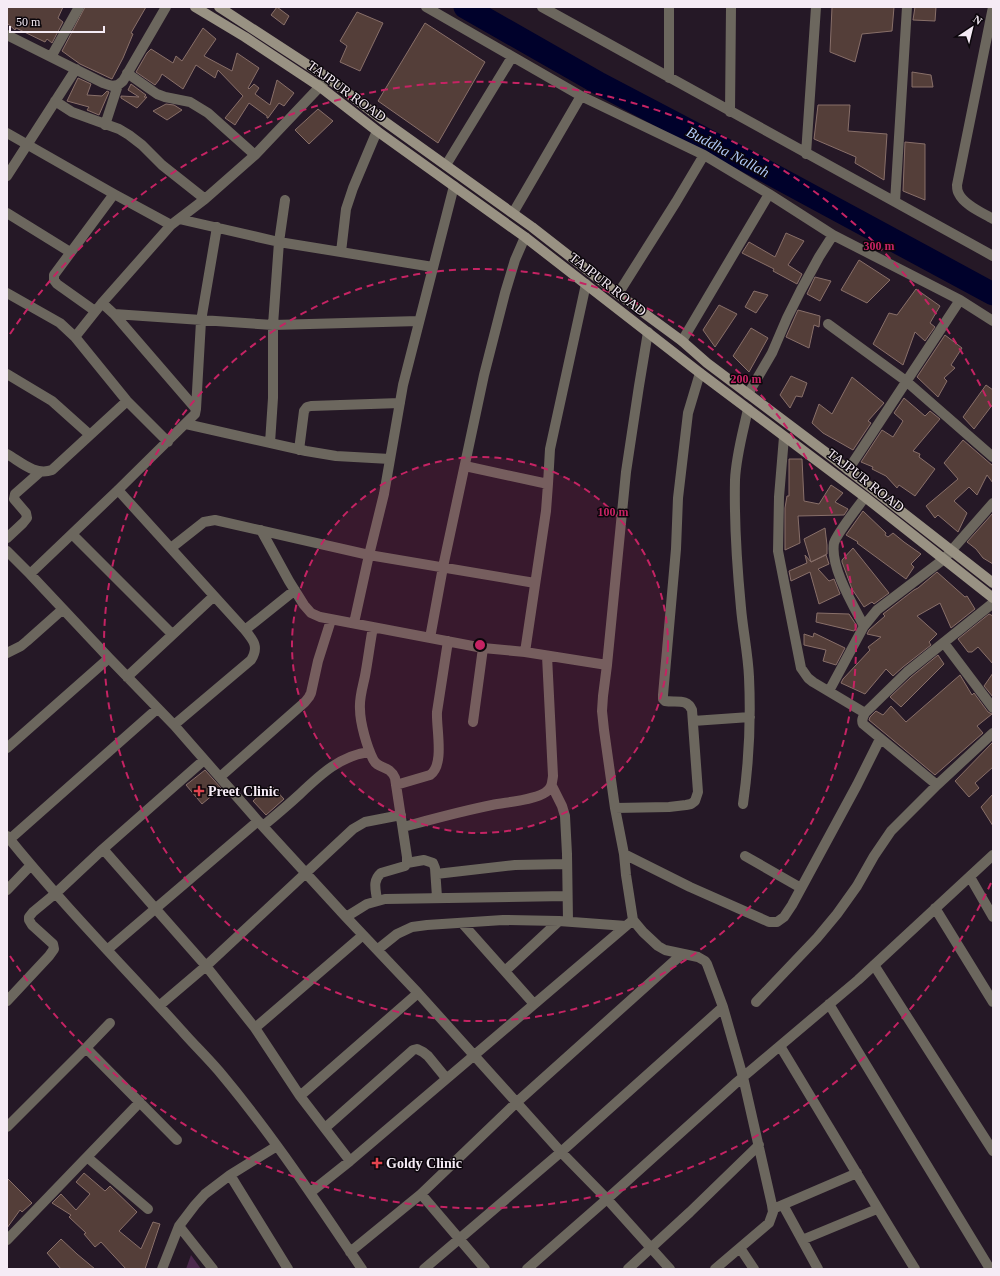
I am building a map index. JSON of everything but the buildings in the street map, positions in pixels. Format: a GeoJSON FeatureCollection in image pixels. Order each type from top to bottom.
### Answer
{"type":"FeatureCollection","features":[{"type":"Feature","properties":{"kind":"main road","name":"TAJPUR ROAD"},"geometry":{"type":"LineString","coordinates":[[195,7],[319,86],[377,131],[525,237],[700,373],[865,497],[993,598]]}},
{"type":"Feature","properties":{"kind":"main road","name":"TAJPUR ROAD"},"geometry":{"type":"LineString","coordinates":[[219,7],[328,78],[384,121],[532,227],[618,294],[682,341],[707,363],[828,454],[993,583]]}},
{"type":"Feature","properties":{"kind":"street"},"geometry":{"type":"LineString","coordinates":[[51,57],[79,7]]}},
{"type":"Feature","properties":{"kind":"street"},"geometry":{"type":"LineString","coordinates":[[106,125],[118,86],[166,7]]}},
{"type":"Feature","properties":{"kind":"street"},"geometry":{"type":"LineString","coordinates":[[426,7],[581,96],[704,155],[833,235],[960,300],[993,321]]}},
{"type":"Feature","properties":{"kind":"street"},"geometry":{"type":"LineString","coordinates":[[542,7],[993,256]]}},
{"type":"Feature","properties":{"kind":"street"},"geometry":{"type":"LineString","coordinates":[[669,7],[669,78]]}},
{"type":"Feature","properties":{"kind":"street"},"geometry":{"type":"LineString","coordinates":[[730,112],[731,7]]}},
{"type":"Feature","properties":{"kind":"street"},"geometry":{"type":"LineString","coordinates":[[806,154],[816,7]]}},
{"type":"Feature","properties":{"kind":"street"},"geometry":{"type":"LineString","coordinates":[[895,202],[907,7]]}},
{"type":"Feature","properties":{"kind":"street"},"geometry":{"type":"LineString","coordinates":[[993,7],[957,185],[958,192],[963,200],[993,219]]}},
{"type":"Feature","properties":{"kind":"street"},"geometry":{"type":"LineString","coordinates":[[7,35],[112,86],[118,86]]}},
{"type":"Feature","properties":{"kind":"street"},"geometry":{"type":"LineString","coordinates":[[446,165],[512,57]]}},
{"type":"Feature","properties":{"kind":"street"},"geometry":{"type":"LineString","coordinates":[[7,176],[76,69]]}},
{"type":"Feature","properties":{"kind":"street"},"geometry":{"type":"LineString","coordinates":[[127,73],[157,94],[190,102],[208,113],[255,155]]}},
{"type":"Feature","properties":{"kind":"street"},"geometry":{"type":"LineString","coordinates":[[74,336],[175,222],[205,199],[255,155],[328,78]]}},
{"type":"Feature","properties":{"kind":"street"},"geometry":{"type":"LineString","coordinates":[[513,213],[581,96]]}},
{"type":"Feature","properties":{"kind":"street"},"geometry":{"type":"LineString","coordinates":[[55,101],[72,112],[119,129],[136,139],[162,165],[205,199]]}},
{"type":"Feature","properties":{"kind":"street"},"geometry":{"type":"LineString","coordinates":[[341,252],[346,209],[352,188],[377,131]]}},
{"type":"Feature","properties":{"kind":"street"},"geometry":{"type":"LineString","coordinates":[[7,133],[114,194],[175,222],[217,227],[279,242],[433,267]]}},
{"type":"Feature","properties":{"kind":"street"},"geometry":{"type":"LineString","coordinates":[[618,294],[704,155]]}},
{"type":"Feature","properties":{"kind":"street"},"geometry":{"type":"LineString","coordinates":[[354,623],[384,494],[403,385],[454,186]]}},
{"type":"Feature","properties":{"kind":"street"},"geometry":{"type":"LineString","coordinates":[[95,312],[62,288],[54,280],[54,275],[114,194]]}},
{"type":"Feature","properties":{"kind":"street"},"geometry":{"type":"LineString","coordinates":[[682,341],[769,194]]}},
{"type":"Feature","properties":{"kind":"street"},"geometry":{"type":"LineString","coordinates":[[270,443],[273,398],[273,326],[279,242],[285,200]]}},
{"type":"Feature","properties":{"kind":"street"},"geometry":{"type":"LineString","coordinates":[[7,213],[70,252]]}},
{"type":"Feature","properties":{"kind":"street"},"geometry":{"type":"LineString","coordinates":[[30,574],[168,442],[195,414],[202,321],[217,227]]}},
{"type":"Feature","properties":{"kind":"street"},"geometry":{"type":"LineString","coordinates":[[748,394],[772,353],[801,290],[833,235]]}},
{"type":"Feature","properties":{"kind":"street"},"geometry":{"type":"LineString","coordinates":[[430,638],[443,567],[484,375],[505,293],[515,260],[525,237]]}},
{"type":"Feature","properties":{"kind":"street"},"geometry":{"type":"LineString","coordinates":[[525,652],[546,511],[550,449],[586,284]]}},
{"type":"Feature","properties":{"kind":"street"},"geometry":{"type":"LineString","coordinates":[[7,292],[60,323],[74,336],[128,400],[168,442]]}},
{"type":"Feature","properties":{"kind":"street"},"geometry":{"type":"LineString","coordinates":[[848,470],[960,300]]}},
{"type":"Feature","properties":{"kind":"street"},"geometry":{"type":"LineString","coordinates":[[102,303],[114,314],[196,408]]}},
{"type":"Feature","properties":{"kind":"street"},"geometry":{"type":"LineString","coordinates":[[114,314],[273,326],[419,321]]}},
{"type":"Feature","properties":{"kind":"street"},"geometry":{"type":"LineString","coordinates":[[828,324],[906,381],[993,457]]}},
{"type":"Feature","properties":{"kind":"street"},"geometry":{"type":"LineString","coordinates":[[630,923],[624,854],[615,808],[602,710],[626,472],[648,332]]}},
{"type":"Feature","properties":{"kind":"street"},"geometry":{"type":"LineString","coordinates":[[615,808],[669,807],[686,805],[695,801],[698,792],[692,710],[688,703],[665,701],[663,699],[663,695],[676,549],[678,498],[688,413],[700,373]]}},
{"type":"Feature","properties":{"kind":"street"},"geometry":{"type":"LineString","coordinates":[[7,374],[52,401],[90,435]]}},
{"type":"Feature","properties":{"kind":"street"},"geometry":{"type":"LineString","coordinates":[[7,454],[33,470],[46,472],[52,470],[128,400]]}},
{"type":"Feature","properties":{"kind":"street"},"geometry":{"type":"LineString","coordinates":[[299,450],[304,411],[311,406],[400,403]]}},
{"type":"Feature","properties":{"kind":"street"},"geometry":{"type":"LineString","coordinates":[[743,804],[748,762],[750,717],[749,674],[740,599],[735,511],[735,479],[738,452],[748,409]]}},
{"type":"Feature","properties":{"kind":"street"},"geometry":{"type":"LineString","coordinates":[[186,424],[299,450],[336,456],[390,459]]}},
{"type":"Feature","properties":{"kind":"street"},"geometry":{"type":"LineString","coordinates":[[784,437],[779,497],[778,551],[801,668],[808,678],[865,713]]}},
{"type":"Feature","properties":{"kind":"street"},"geometry":{"type":"LineString","coordinates":[[465,466],[548,484]]}},
{"type":"Feature","properties":{"kind":"street"},"geometry":{"type":"LineString","coordinates":[[7,538],[27,518],[26,513],[14,499],[15,494],[40,472]]}},
{"type":"Feature","properties":{"kind":"street"},"geometry":{"type":"LineString","coordinates":[[118,490],[245,630],[252,639],[255,647],[254,654],[250,660],[174,725]]}},
{"type":"Feature","properties":{"kind":"street"},"geometry":{"type":"LineString","coordinates":[[864,626],[838,575],[834,553],[834,543],[838,534],[865,497]]}},
{"type":"Feature","properties":{"kind":"street"},"geometry":{"type":"LineString","coordinates":[[829,691],[864,626],[878,610],[944,559],[993,503]]}},
{"type":"Feature","properties":{"kind":"street"},"geometry":{"type":"LineString","coordinates":[[171,548],[204,522],[215,520],[369,555],[535,583]]}},
{"type":"Feature","properties":{"kind":"street"},"geometry":{"type":"LineString","coordinates":[[261,530],[304,605],[311,612],[320,617],[483,648],[525,652],[607,665]]}},
{"type":"Feature","properties":{"kind":"street"},"geometry":{"type":"LineString","coordinates":[[72,534],[172,634]]}},
{"type":"Feature","properties":{"kind":"street"},"geometry":{"type":"LineString","coordinates":[[7,552],[30,574],[157,709],[174,725],[260,824],[418,993],[561,1152],[607,1199],[670,1269]]}},
{"type":"Feature","properties":{"kind":"street"},"geometry":{"type":"LineString","coordinates":[[245,630],[295,590]]}},
{"type":"Feature","properties":{"kind":"street"},"geometry":{"type":"LineString","coordinates":[[127,677],[214,596]]}},
{"type":"Feature","properties":{"kind":"street"},"geometry":{"type":"LineString","coordinates":[[937,785],[862,723],[865,713],[907,672],[993,603]]}},
{"type":"Feature","properties":{"kind":"street"},"geometry":{"type":"LineString","coordinates":[[7,653],[27,642],[63,609]]}},
{"type":"Feature","properties":{"kind":"street"},"geometry":{"type":"LineString","coordinates":[[220,777],[309,697],[318,661],[331,620]]}},
{"type":"Feature","properties":{"kind":"street"},"geometry":{"type":"LineString","coordinates":[[373,627],[361,694],[361,723],[370,752],[375,762],[393,773],[408,863]]}},
{"type":"Feature","properties":{"kind":"street"},"geometry":{"type":"LineString","coordinates":[[396,785],[430,775],[433,773],[437,765],[438,743],[436,723],[448,641]]}},
{"type":"Feature","properties":{"kind":"street"},"geometry":{"type":"LineString","coordinates":[[944,643],[993,708]]}},
{"type":"Feature","properties":{"kind":"street"},"geometry":{"type":"LineString","coordinates":[[473,722],[483,648]]}},
{"type":"Feature","properties":{"kind":"street"},"geometry":{"type":"LineString","coordinates":[[505,971],[564,921],[567,896],[567,864],[564,816],[562,806],[552,786],[553,776],[547,656]]}},
{"type":"Feature","properties":{"kind":"street"},"geometry":{"type":"LineString","coordinates":[[7,748],[109,658]]}},
{"type":"Feature","properties":{"kind":"street"},"geometry":{"type":"LineString","coordinates":[[157,709],[8,837],[107,950],[222,1075],[277,1146],[362,1269]]}},
{"type":"Feature","properties":{"kind":"street"},"geometry":{"type":"LineString","coordinates":[[692,721],[750,717]]}},
{"type":"Feature","properties":{"kind":"street"},"geometry":{"type":"LineString","coordinates":[[756,1002],[840,910],[857,886],[874,856],[891,831],[937,785],[993,733]]}},
{"type":"Feature","properties":{"kind":"street"},"geometry":{"type":"LineString","coordinates":[[624,854],[690,887],[774,923],[780,920],[792,905],[857,785],[880,739]]}},
{"type":"Feature","properties":{"kind":"street"},"geometry":{"type":"LineString","coordinates":[[107,950],[156,908],[317,778],[342,760],[357,754],[370,752]]}},
{"type":"Feature","properties":{"kind":"street"},"geometry":{"type":"LineString","coordinates":[[7,1002],[54,949],[53,944],[29,920],[33,912],[204,760]]}},
{"type":"Feature","properties":{"kind":"street"},"geometry":{"type":"LineString","coordinates":[[403,827],[535,796],[545,793],[552,786]]}},
{"type":"Feature","properties":{"kind":"street"},"geometry":{"type":"LineString","coordinates":[[159,1006],[206,966],[357,826],[365,822],[401,815]]}},
{"type":"Feature","properties":{"kind":"street"},"geometry":{"type":"LineString","coordinates":[[103,849],[206,966],[255,1028],[300,1096],[350,1161]]}},
{"type":"Feature","properties":{"kind":"street"},"geometry":{"type":"LineString","coordinates":[[527,1269],[743,1077],[874,965],[993,855]]}},
{"type":"Feature","properties":{"kind":"street"},"geometry":{"type":"LineString","coordinates":[[745,856],[801,888]]}},
{"type":"Feature","properties":{"kind":"street"},"geometry":{"type":"LineString","coordinates":[[377,900],[375,886],[378,875],[400,868],[408,863],[424,860],[428,860],[435,866],[437,897]]}},
{"type":"Feature","properties":{"kind":"street"},"geometry":{"type":"LineString","coordinates":[[7,890],[31,864]]}},
{"type":"Feature","properties":{"kind":"street"},"geometry":{"type":"LineString","coordinates":[[436,874],[515,865],[567,864]]}},
{"type":"Feature","properties":{"kind":"street"},"geometry":{"type":"LineString","coordinates":[[970,877],[993,917]]}},
{"type":"Feature","properties":{"kind":"street"},"geometry":{"type":"LineString","coordinates":[[346,917],[367,904],[377,900],[437,897],[567,896]]}},
{"type":"Feature","properties":{"kind":"street"},"geometry":{"type":"LineString","coordinates":[[935,908],[993,1002]]}},
{"type":"Feature","properties":{"kind":"street"},"geometry":{"type":"LineString","coordinates":[[377,950],[397,934],[412,927],[427,925],[503,920],[630,923],[665,950],[698,957],[705,961],[723,1007],[743,1077],[773,1209],[769,1223],[715,1269]]}},
{"type":"Feature","properties":{"kind":"street"},"geometry":{"type":"LineString","coordinates":[[462,922],[534,1004]]}},
{"type":"Feature","properties":{"kind":"street"},"geometry":{"type":"LineString","coordinates":[[310,1192],[350,1161],[630,923]]}},
{"type":"Feature","properties":{"kind":"street"},"geometry":{"type":"LineString","coordinates":[[255,1028],[363,935]]}},
{"type":"Feature","properties":{"kind":"street"},"geometry":{"type":"LineString","coordinates":[[350,1252],[421,1194],[517,1102],[682,954]]}},
{"type":"Feature","properties":{"kind":"street"},"geometry":{"type":"LineString","coordinates":[[874,965],[993,1151]]}},
{"type":"Feature","properties":{"kind":"street"},"geometry":{"type":"LineString","coordinates":[[300,1096],[418,993]]}},
{"type":"Feature","properties":{"kind":"street"},"geometry":{"type":"LineString","coordinates":[[830,1004],[990,1269]]}},
{"type":"Feature","properties":{"kind":"street"},"geometry":{"type":"LineString","coordinates":[[424,1269],[561,1152],[723,1007]]}},
{"type":"Feature","properties":{"kind":"street"},"geometry":{"type":"LineString","coordinates":[[7,1127],[110,1023]]}},
{"type":"Feature","properties":{"kind":"street"},"geometry":{"type":"LineString","coordinates":[[780,1046],[857,1173],[877,1209],[915,1269]]}},
{"type":"Feature","properties":{"kind":"street"},"geometry":{"type":"LineString","coordinates":[[86,1048],[177,1140]]}},
{"type":"Feature","properties":{"kind":"street"},"geometry":{"type":"LineString","coordinates":[[325,1128],[413,1050],[417,1049],[423,1052],[446,1078]]}},
{"type":"Feature","properties":{"kind":"street"},"geometry":{"type":"LineString","coordinates":[[7,1240],[140,1102]]}},
{"type":"Feature","properties":{"kind":"street"},"geometry":{"type":"LineString","coordinates":[[628,1269],[690,1212],[759,1144]]}},
{"type":"Feature","properties":{"kind":"street"},"geometry":{"type":"LineString","coordinates":[[162,1269],[179,1226],[194,1205],[205,1194],[230,1175],[277,1146]]}},
{"type":"Feature","properties":{"kind":"street"},"geometry":{"type":"LineString","coordinates":[[87,1157],[148,1210]]}},
{"type":"Feature","properties":{"kind":"street"},"geometry":{"type":"LineString","coordinates":[[773,1209],[857,1173]]}},
{"type":"Feature","properties":{"kind":"street"},"geometry":{"type":"LineString","coordinates":[[230,1175],[288,1269]]}},
{"type":"Feature","properties":{"kind":"street"},"geometry":{"type":"LineString","coordinates":[[421,1194],[485,1269]]}},
{"type":"Feature","properties":{"kind":"street"},"geometry":{"type":"LineString","coordinates":[[784,1205],[818,1269]]}},
{"type":"Feature","properties":{"kind":"street"},"geometry":{"type":"LineString","coordinates":[[802,1240],[877,1209]]}},
{"type":"Feature","properties":{"kind":"street"},"geometry":{"type":"LineString","coordinates":[[179,1226],[213,1269]]}},
{"type":"Feature","properties":{"kind":"street"},"geometry":{"type":"LineString","coordinates":[[740,1248],[754,1269]]}},
{"type":"Feature","properties":{"kind":"shaded area"},"geometry":{"type":"Polygon","coordinates":[[[191,1255],[201,1269],[186,1269],[191,1255]]]}},
{"type":"Feature","properties":{"kind":"waterway","name":"Buddha Nallah"},"geometry":{"type":"LineString","coordinates":[[465,7],[600,84],[760,168],[993,294]]}},
{"type":"Feature","properties":{"kind":"place","name":"Preet Clinic"},"geometry":{"type":"Point","coordinates":[199,791]}},
{"type":"Feature","properties":{"kind":"place","name":"Goldy Clinic"},"geometry":{"type":"Point","coordinates":[377,1163]}}]}
